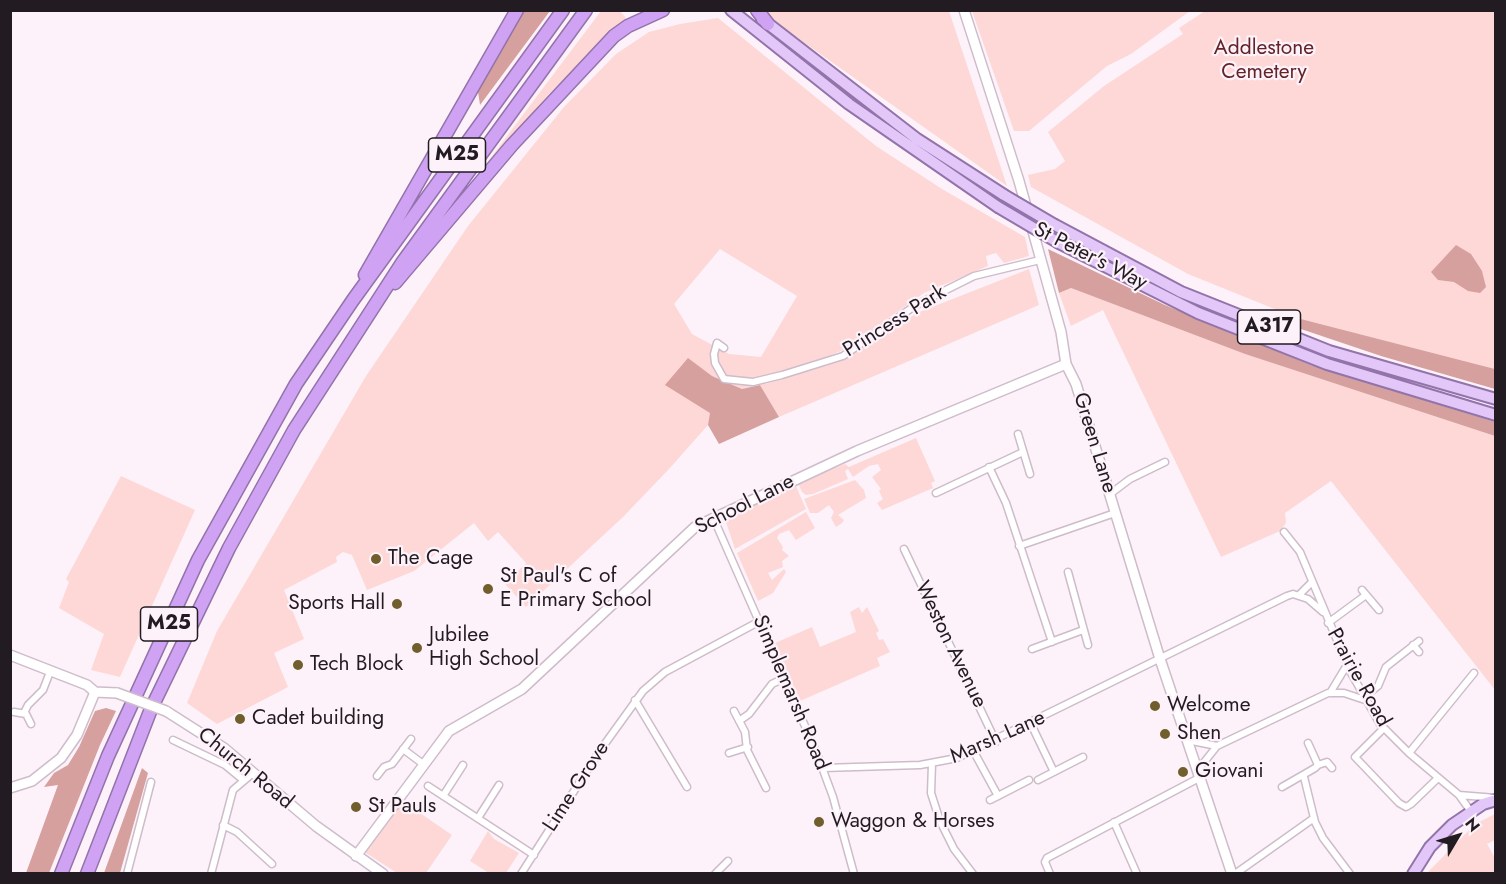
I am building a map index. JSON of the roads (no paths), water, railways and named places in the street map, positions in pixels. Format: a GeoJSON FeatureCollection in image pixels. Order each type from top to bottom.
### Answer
{"type":"FeatureCollection","features":[{"type":"Feature","properties":{"kind":"highway","name":"M25"},"geometry":{"type":"LineString","coordinates":[[353,300],[399,213],[518,10]]}},
{"type":"Feature","properties":{"kind":"highway","name":"M25"},"geometry":{"type":"LineString","coordinates":[[61,873],[108,756],[198,560],[296,384],[353,300],[563,10]]}},
{"type":"Feature","properties":{"kind":"highway","name":"M25"},"geometry":{"type":"LineString","coordinates":[[87,873],[151,709],[229,548],[294,430],[462,178],[586,10]]}},
{"type":"Feature","properties":{"kind":"highway","name":"M25"},"geometry":{"type":"LineString","coordinates":[[378,301],[409,269],[512,145],[614,36],[628,26],[663,10]]}},
{"type":"Feature","properties":{"kind":"highway"},"geometry":{"type":"LineString","coordinates":[[754,10],[768,24]]}},
{"type":"Feature","properties":{"kind":"main road","name":"St Peter's Way"},"geometry":{"type":"LineString","coordinates":[[731,10],[849,104],[998,207],[1059,243],[1198,312],[1327,364],[1496,415]]}},
{"type":"Feature","properties":{"kind":"main road","name":"St Peter's Way"},"geometry":{"type":"LineString","coordinates":[[768,24],[917,139],[1055,225],[1181,292],[1319,346],[1496,399]]}},
{"type":"Feature","properties":{"kind":"main road"},"geometry":{"type":"LineString","coordinates":[[1413,873],[1421,862],[1472,814],[1496,799]]}},
{"type":"Feature","properties":{"kind":"main road"},"geometry":{"type":"LineString","coordinates":[[1472,814],[1496,806]]}},
{"type":"Feature","properties":{"kind":"street","name":"Green Lane"},"geometry":{"type":"LineString","coordinates":[[964,10],[1019,181],[1061,332],[1066,363],[1076,384],[1160,659],[1233,873]]}},
{"type":"Feature","properties":{"kind":"street","name":"Princess Park"},"geometry":{"type":"LineString","coordinates":[[724,348],[717,343],[714,354],[715,363],[724,379],[753,382],[782,375],[843,356],[916,305],[974,276],[1040,260]]}},
{"type":"Feature","properties":{"kind":"street","name":"School Lane"},"geometry":{"type":"LineString","coordinates":[[356,856],[448,731],[522,689],[695,527],[857,451],[1066,363]]}},
{"type":"Feature","properties":{"kind":"street"},"geometry":{"type":"LineString","coordinates":[[1017,434],[1030,474]]}},
{"type":"Feature","properties":{"kind":"street"},"geometry":{"type":"LineString","coordinates":[[936,493],[1023,452]]}},
{"type":"Feature","properties":{"kind":"street"},"geometry":{"type":"LineString","coordinates":[[1110,494],[1130,479],[1165,462]]}},
{"type":"Feature","properties":{"kind":"street"},"geometry":{"type":"LineString","coordinates":[[989,467],[1006,503],[1052,642]]}},
{"type":"Feature","properties":{"kind":"street"},"geometry":{"type":"LineString","coordinates":[[1019,546],[1115,513]]}},
{"type":"Feature","properties":{"kind":"street","name":"Simplemarsh Road"},"geometry":{"type":"LineString","coordinates":[[713,517],[823,768],[854,873]]}},
{"type":"Feature","properties":{"kind":"street","name":"Prairie Road"},"geometry":{"type":"LineString","coordinates":[[1284,532],[1300,552],[1323,612],[1347,665],[1384,729],[1459,795],[1472,814]]}},
{"type":"Feature","properties":{"kind":"street","name":"Weston Avenue"},"geometry":{"type":"LineString","coordinates":[[904,549],[996,742]]}},
{"type":"Feature","properties":{"kind":"street"},"geometry":{"type":"LineString","coordinates":[[1068,573],[1088,645]]}},
{"type":"Feature","properties":{"kind":"street"},"geometry":{"type":"LineString","coordinates":[[1160,659],[1287,596],[1299,595],[1312,582]]}},
{"type":"Feature","properties":{"kind":"street"},"geometry":{"type":"LineString","coordinates":[[1328,623],[1364,593],[1379,610]]}},
{"type":"Feature","properties":{"kind":"street","name":"Prairie Road"},"geometry":{"type":"LineString","coordinates":[[1299,595],[1308,599],[1323,612]]}},
{"type":"Feature","properties":{"kind":"street","name":"Lime Grove"},"geometry":{"type":"LineString","coordinates":[[521,873],[635,700],[665,672],[760,621]]}},
{"type":"Feature","properties":{"kind":"street"},"geometry":{"type":"LineString","coordinates":[[1032,649],[1083,630]]}},
{"type":"Feature","properties":{"kind":"street"},"geometry":{"type":"LineString","coordinates":[[1050,873],[1045,861],[1198,775],[1217,746],[1330,693],[1344,693],[1365,699],[1377,686],[1386,667],[1416,643],[1419,652]]}},
{"type":"Feature","properties":{"kind":"street"},"geometry":{"type":"LineString","coordinates":[[10,655],[87,685],[95,692],[77,735],[61,758],[39,777],[10,788]]}},
{"type":"Feature","properties":{"kind":"street","name":"Marsh Lane"},"geometry":{"type":"LineString","coordinates":[[823,768],[932,764],[974,752],[1160,659]]}},
{"type":"Feature","properties":{"kind":"street"},"geometry":{"type":"LineString","coordinates":[[1330,693],[1347,665]]}},
{"type":"Feature","properties":{"kind":"street"},"geometry":{"type":"LineString","coordinates":[[24,713],[27,705],[43,690],[50,672]]}},
{"type":"Feature","properties":{"kind":"street"},"geometry":{"type":"LineString","coordinates":[[1409,753],[1474,673]]}},
{"type":"Feature","properties":{"kind":"street"},"geometry":{"type":"LineString","coordinates":[[739,721],[749,714],[772,684],[784,678]]}},
{"type":"Feature","properties":{"kind":"street","name":"Church Road"},"geometry":{"type":"LineString","coordinates":[[95,692],[117,693],[166,711],[209,738],[356,856],[383,873]]}},
{"type":"Feature","properties":{"kind":"street"},"geometry":{"type":"LineString","coordinates":[[635,700],[688,787]]}},
{"type":"Feature","properties":{"kind":"street"},"geometry":{"type":"LineString","coordinates":[[734,711],[766,788]]}},
{"type":"Feature","properties":{"kind":"street"},"geometry":{"type":"LineString","coordinates":[[14,712],[24,713]]}},
{"type":"Feature","properties":{"kind":"street"},"geometry":{"type":"LineString","coordinates":[[24,713],[31,724]]}},
{"type":"Feature","properties":{"kind":"street"},"geometry":{"type":"LineString","coordinates":[[1031,724],[1054,772]]}},
{"type":"Feature","properties":{"kind":"street"},"geometry":{"type":"LineString","coordinates":[[1384,729],[1355,757],[1399,803],[1406,807],[1412,804],[1438,778]]}},
{"type":"Feature","properties":{"kind":"street"},"geometry":{"type":"LineString","coordinates":[[377,776],[411,739]]}},
{"type":"Feature","properties":{"kind":"street","name":"Church Road"},"geometry":{"type":"LineString","coordinates":[[173,740],[225,765],[242,779]]}},
{"type":"Feature","properties":{"kind":"street"},"geometry":{"type":"LineString","coordinates":[[1187,740],[1217,746]]}},
{"type":"Feature","properties":{"kind":"street"},"geometry":{"type":"LineString","coordinates":[[1308,743],[1317,765]]}},
{"type":"Feature","properties":{"kind":"street"},"geometry":{"type":"LineString","coordinates":[[729,753],[748,747]]}},
{"type":"Feature","properties":{"kind":"street"},"geometry":{"type":"LineString","coordinates":[[404,749],[423,764]]}},
{"type":"Feature","properties":{"kind":"street"},"geometry":{"type":"LineString","coordinates":[[974,752],[998,796]]}},
{"type":"Feature","properties":{"kind":"street"},"geometry":{"type":"LineString","coordinates":[[1038,780],[1083,757]]}},
{"type":"Feature","properties":{"kind":"street"},"geometry":{"type":"LineString","coordinates":[[1282,787],[1304,777],[1317,765],[1327,762],[1332,768]]}},
{"type":"Feature","properties":{"kind":"street"},"geometry":{"type":"LineString","coordinates":[[932,764],[931,793],[940,821],[954,849],[973,873]]}},
{"type":"Feature","properties":{"kind":"street"},"geometry":{"type":"LineString","coordinates":[[443,796],[463,765]]}},
{"type":"Feature","properties":{"kind":"street"},"geometry":{"type":"LineString","coordinates":[[211,873],[233,790],[242,779],[253,773]]}},
{"type":"Feature","properties":{"kind":"street"},"geometry":{"type":"LineString","coordinates":[[1304,777],[1314,818],[1323,838],[1350,873]]}},
{"type":"Feature","properties":{"kind":"street"},"geometry":{"type":"LineString","coordinates":[[990,800],[1029,780]]}},
{"type":"Feature","properties":{"kind":"street"},"geometry":{"type":"LineString","coordinates":[[127,873],[152,782]]}},
{"type":"Feature","properties":{"kind":"street"},"geometry":{"type":"LineString","coordinates":[[478,818],[500,785]]}},
{"type":"Feature","properties":{"kind":"street"},"geometry":{"type":"LineString","coordinates":[[428,786],[534,855]]}},
{"type":"Feature","properties":{"kind":"street"},"geometry":{"type":"LineString","coordinates":[[1459,795],[1496,799]]}},
{"type":"Feature","properties":{"kind":"street"},"geometry":{"type":"LineString","coordinates":[[1233,873],[1314,818]]}},
{"type":"Feature","properties":{"kind":"street"},"geometry":{"type":"LineString","coordinates":[[1114,822],[1137,873]]}},
{"type":"Feature","properties":{"kind":"street"},"geometry":{"type":"LineString","coordinates":[[223,825],[237,832],[272,864]]}},
{"type":"Feature","properties":{"kind":"street"},"geometry":{"type":"LineString","coordinates":[[715,873],[728,860]]}},
{"type":"Feature","properties":{"kind":"place","name":"The Cage"},"geometry":{"type":"Point","coordinates":[376,559]}},
{"type":"Feature","properties":{"kind":"place","name":"St Paul's C of E Primary School"},"geometry":{"type":"Point","coordinates":[488,589]}},
{"type":"Feature","properties":{"kind":"place","name":"Sports Hall"},"geometry":{"type":"Point","coordinates":[397,604]}},
{"type":"Feature","properties":{"kind":"place","name":"Jubilee High School"},"geometry":{"type":"Point","coordinates":[417,648]}},
{"type":"Feature","properties":{"kind":"place","name":"Tech Block"},"geometry":{"type":"Point","coordinates":[298,665]}},
{"type":"Feature","properties":{"kind":"place","name":"Welcome"},"geometry":{"type":"Point","coordinates":[1155,706]}},
{"type":"Feature","properties":{"kind":"place","name":"Cadet building"},"geometry":{"type":"Point","coordinates":[240,719]}},
{"type":"Feature","properties":{"kind":"place","name":"Shen"},"geometry":{"type":"Point","coordinates":[1165,734]}},
{"type":"Feature","properties":{"kind":"place","name":"Giovani"},"geometry":{"type":"Point","coordinates":[1183,772]}},
{"type":"Feature","properties":{"kind":"place","name":"St Pauls"},"geometry":{"type":"Point","coordinates":[356,807]}},
{"type":"Feature","properties":{"kind":"place","name":"Waggon & Horses"},"geometry":{"type":"Point","coordinates":[819,822]}},
{"type":"Feature","properties":{"kind":"park label","name":"Addlestone Cemetery"},"geometry":{"type":"Point","coordinates":[1264,61]}}]}
